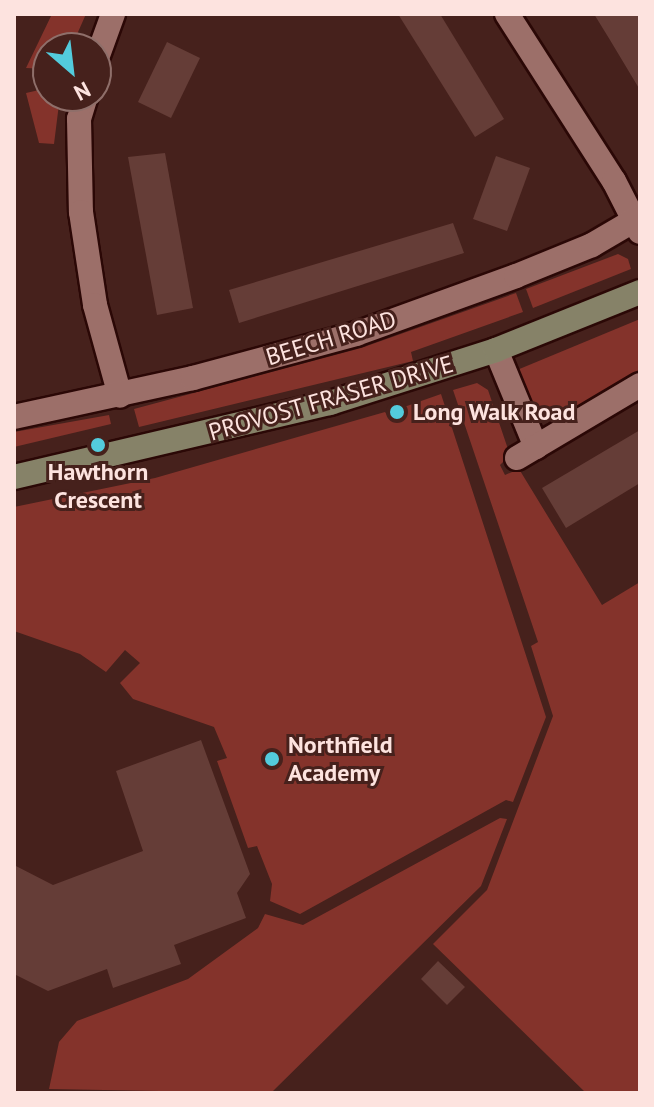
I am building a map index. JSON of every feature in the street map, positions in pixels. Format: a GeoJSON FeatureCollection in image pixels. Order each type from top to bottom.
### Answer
{"type":"FeatureCollection","features":[{"type":"Feature","properties":{"kind":"street"},"geometry":{"type":"LineString","coordinates":[[507,14],[638,223]]}},
{"type":"Feature","properties":{"kind":"street"},"geometry":{"type":"LineString","coordinates":[[81,112],[81,212],[95,305],[120,396]]}},
{"type":"Feature","properties":{"kind":"street","name":"BEECH ROAD"},"geometry":{"type":"LineString","coordinates":[[14,417],[120,396],[356,334],[516,276],[638,223]]}},
{"type":"Feature","properties":{"kind":"street","name":"PROVOST FRASER DRIVE"},"geometry":{"type":"LineString","coordinates":[[14,477],[330,403],[496,350],[640,292]]}},
{"type":"Feature","properties":{"kind":"street"},"geometry":{"type":"LineString","coordinates":[[496,350],[527,453],[640,385]]}},
{"type":"Feature","properties":{"kind":"shaded area"},"geometry":{"type":"Polygon","coordinates":[[[52,14],[86,14],[78,32],[43,32],[52,14]]]}},
{"type":"Feature","properties":{"kind":"shaded area"},"geometry":{"type":"Polygon","coordinates":[[[32,92],[32,112],[58,112],[54,144],[39,143],[26,93],[32,92]]]}},
{"type":"Feature","properties":{"kind":"shaded area"},"geometry":{"type":"Polygon","coordinates":[[[618,254],[628,259],[631,269],[533,308],[526,289],[618,254]]]}},
{"type":"Feature","properties":{"kind":"shaded area"},"geometry":{"type":"Polygon","coordinates":[[[516,293],[523,312],[411,352],[413,361],[139,427],[134,409],[361,348],[516,293]]]}},
{"type":"Feature","properties":{"kind":"shaded area"},"geometry":{"type":"Polygon","coordinates":[[[640,319],[640,369],[566,413],[547,417],[532,408],[517,370],[640,319]]]}},
{"type":"Feature","properties":{"kind":"shaded area"},"geometry":{"type":"Polygon","coordinates":[[[477,383],[488,390],[510,455],[500,465],[505,475],[519,469],[602,605],[640,582],[640,1093],[586,1093],[433,944],[487,890],[553,716],[531,646],[538,642],[453,390],[477,383]]]}},
{"type":"Feature","properties":{"kind":"shaded area"},"geometry":{"type":"Polygon","coordinates":[[[441,394],[546,717],[513,802],[506,800],[300,914],[270,901],[272,884],[257,846],[248,848],[217,761],[227,758],[214,727],[133,699],[120,683],[140,663],[125,650],[106,672],[80,654],[14,631],[14,507],[155,478],[385,412],[389,418],[405,413],[404,407],[441,394]]]}},
{"type":"Feature","properties":{"kind":"shaded area"},"geometry":{"type":"Polygon","coordinates":[[[109,415],[111,424],[14,447],[14,432],[109,415]]]}},
{"type":"Feature","properties":{"kind":"shaded area"},"geometry":{"type":"Polygon","coordinates":[[[500,818],[507,819],[481,886],[271,1093],[49,1089],[59,1042],[77,1021],[188,979],[258,928],[265,914],[303,925],[500,818]]]}},
{"type":"Feature","properties":{"kind":"building"},"geometry":{"type":"Polygon","coordinates":[[[398,14],[440,14],[504,119],[475,137],[398,14]]]}},
{"type":"Feature","properties":{"kind":"building"},"geometry":{"type":"Polygon","coordinates":[[[594,14],[640,14],[640,90],[610,40],[594,14]]]}},
{"type":"Feature","properties":{"kind":"building"},"geometry":{"type":"Polygon","coordinates":[[[167,42],[200,58],[171,118],[138,102],[167,42]]]}},
{"type":"Feature","properties":{"kind":"building"},"geometry":{"type":"Polygon","coordinates":[[[165,153],[193,308],[157,315],[128,157],[165,153]]]}},
{"type":"Feature","properties":{"kind":"building"},"geometry":{"type":"Polygon","coordinates":[[[496,156],[530,168],[507,231],[473,219],[496,156]]]}},
{"type":"Feature","properties":{"kind":"building"},"geometry":{"type":"Polygon","coordinates":[[[453,223],[464,253],[239,323],[229,290],[453,223]]]}},
{"type":"Feature","properties":{"kind":"building"},"geometry":{"type":"Polygon","coordinates":[[[640,430],[640,483],[566,528],[542,488],[640,430]]]}},
{"type":"Feature","properties":{"kind":"building"},"geometry":{"type":"Polygon","coordinates":[[[201,740],[250,874],[237,893],[246,918],[174,945],[181,964],[113,988],[107,969],[48,991],[14,974],[14,865],[53,885],[143,851],[116,771],[201,740]]]}},
{"type":"Feature","properties":{"kind":"building"},"geometry":{"type":"Polygon","coordinates":[[[438,961],[465,987],[447,1005],[421,979],[438,961]]]}},
{"type":"Feature","properties":{"kind":"place","name":"Long Walk Road"},"geometry":{"type":"Point","coordinates":[397,412]}},
{"type":"Feature","properties":{"kind":"place","name":"Hawthorn Crescent"},"geometry":{"type":"Point","coordinates":[98,445]}},
{"type":"Feature","properties":{"kind":"place","name":"Northfield Academy"},"geometry":{"type":"Point","coordinates":[272,759]}}]}
